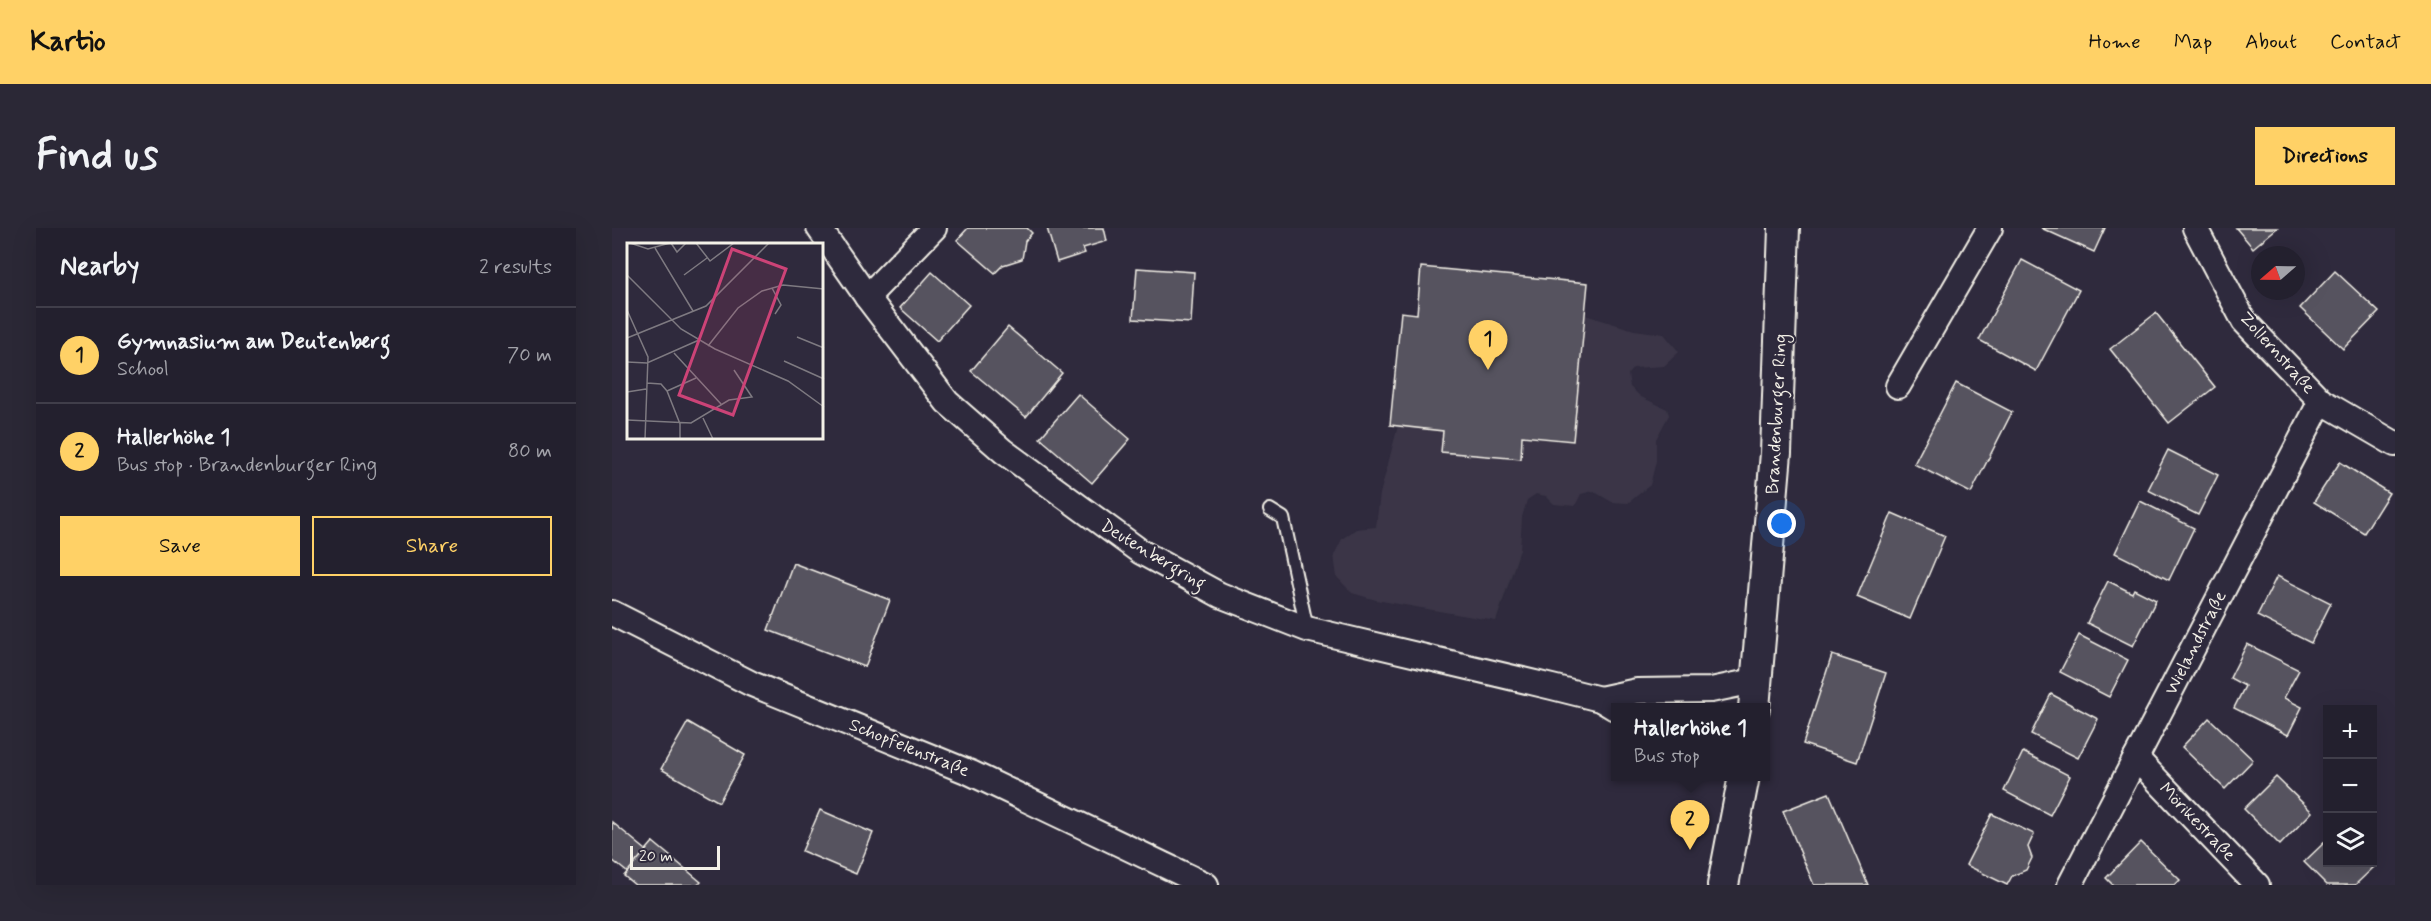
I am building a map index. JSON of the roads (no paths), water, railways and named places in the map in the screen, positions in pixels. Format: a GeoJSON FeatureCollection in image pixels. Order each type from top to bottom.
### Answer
{"type":"FeatureCollection","features":[{"type":"Feature","properties":{"kind":"street","name":"Deutenbergring"},"geometry":{"type":"LineString","coordinates":[[819,228],[867,297],[947,402],[1003,451],[1071,504],[1141,552],[1220,595],[1307,629],[1607,704],[1637,691],[1711,690],[1757,694]]}},
{"type":"Feature","properties":{"kind":"street"},"geometry":{"type":"LineString","coordinates":[[867,297],[934,228]]}},
{"type":"Feature","properties":{"kind":"street","name":"Brandenburger Ring"},"geometry":{"type":"LineString","coordinates":[[1757,694],[1776,453],[1784,228]]}},
{"type":"Feature","properties":{"kind":"street"},"geometry":{"type":"LineString","coordinates":[[1898,386],[1990,228]]}},
{"type":"Feature","properties":{"kind":"street","name":"Zollernstraße"},"geometry":{"type":"LineString","coordinates":[[2195,228],[2244,321],[2321,401],[2395,444]]}},
{"type":"Feature","properties":{"kind":"street","name":"Wielandstraße"},"geometry":{"type":"LineString","coordinates":[[2070,885],[2321,401]]}},
{"type":"Feature","properties":{"kind":"street","name":"Schopfelenstraße"},"geometry":{"type":"LineString","coordinates":[[612,613],[752,684],[970,773],[1206,885]]}},
{"type":"Feature","properties":{"kind":"street","name":"Mörikestraße"},"geometry":{"type":"LineString","coordinates":[[2136,758],[2257,885]]}},
{"type":"Feature","properties":{"kind":"street"},"geometry":{"type":"LineString","coordinates":[[1724,884],[1743,781]]}},
{"type":"Feature","properties":{"kind":"lane"},"geometry":{"type":"LineString","coordinates":[[1270,510],[1283,518],[1307,629]]}},
{"type":"Feature","properties":{"kind":"place","name":"Gymnasium am Deutenberg"},"geometry":{"type":"Point","coordinates":[1488,370]}},
{"type":"Feature","properties":{"kind":"place","name":"Hallerhöhe 1"},"geometry":{"type":"Point","coordinates":[1690,850]}}]}
